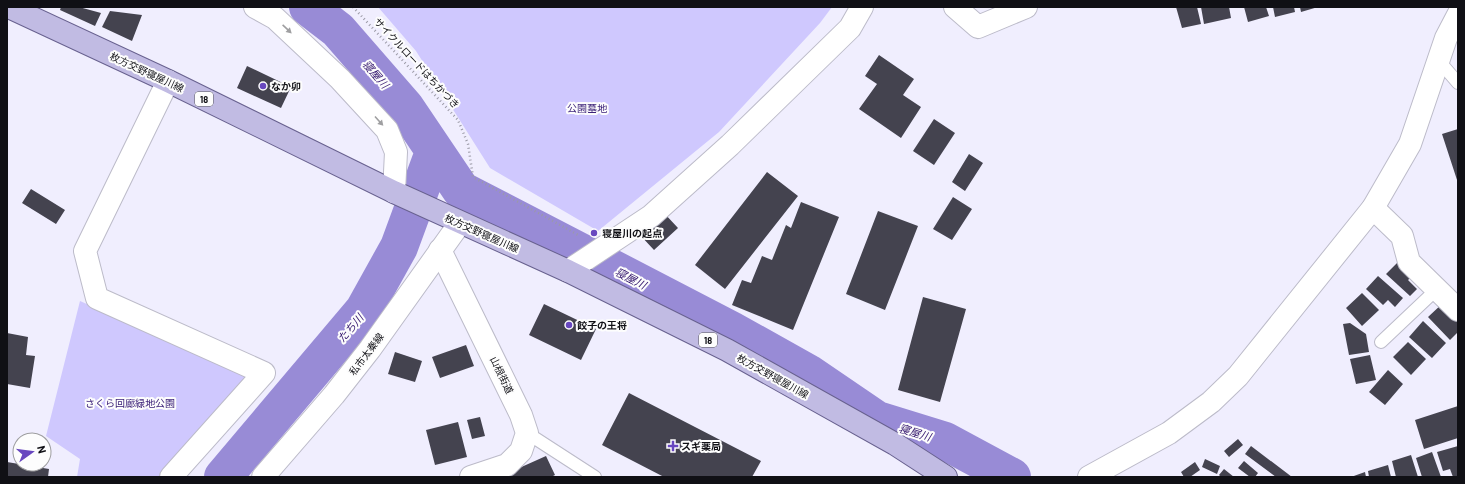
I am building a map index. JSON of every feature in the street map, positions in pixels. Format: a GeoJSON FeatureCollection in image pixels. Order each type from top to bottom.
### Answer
{"type":"FeatureCollection","features":[{"type":"Feature","properties":{"kind":"main road","name":"枚方交野寝屋川線"},"geometry":{"type":"LineString","coordinates":[[9,7],[168,81],[460,223],[575,266],[895,444],[946,477]]}},
{"type":"Feature","properties":{"kind":"street"},"geometry":{"type":"LineString","coordinates":[[255,7],[281,23],[340,79],[387,130],[396,152],[396,193]]}},
{"type":"Feature","properties":{"kind":"street"},"geometry":{"type":"LineString","coordinates":[[575,266],[651,216],[730,145],[850,28],[862,7]]}},
{"type":"Feature","properties":{"kind":"street"},"geometry":{"type":"LineString","coordinates":[[955,7],[978,27],[1026,7]]}},
{"type":"Feature","properties":{"kind":"street"},"geometry":{"type":"LineString","coordinates":[[1089,477],[1169,433],[1211,402],[1238,376],[1373,208],[1410,144],[1446,38],[1458,16]]}},
{"type":"Feature","properties":{"kind":"street"},"geometry":{"type":"LineString","coordinates":[[168,81],[85,251],[97,298],[264,373],[171,477]]}},
{"type":"Feature","properties":{"kind":"street"},"geometry":{"type":"LineString","coordinates":[[1373,208],[1402,236],[1409,262],[1458,310]]}},
{"type":"Feature","properties":{"kind":"street","name":"私市太秦線"},"geometry":{"type":"LineString","coordinates":[[263,477],[334,395],[370,349],[460,223]]}},
{"type":"Feature","properties":{"kind":"street","name":"山根街道"},"geometry":{"type":"LineString","coordinates":[[440,250],[521,416],[527,433]]}},
{"type":"Feature","properties":{"kind":"street"},"geometry":{"type":"LineString","coordinates":[[471,477],[507,465],[521,451],[527,433]]}},
{"type":"Feature","properties":{"kind":"lane"},"geometry":{"type":"LineString","coordinates":[[1439,60],[1458,83]]}},
{"type":"Feature","properties":{"kind":"lane"},"geometry":{"type":"LineString","coordinates":[[1381,342],[1436,289]]}},
{"type":"Feature","properties":{"kind":"lane"},"geometry":{"type":"LineString","coordinates":[[527,433],[595,477]]}},
{"type":"Feature","properties":{"kind":"path","name":"サイクルロードはちかづき"},"geometry":{"type":"LineString","coordinates":[[353,7],[458,120],[468,144],[473,177],[601,249]]}},
{"type":"Feature","properties":{"kind":"green space","name":"公園墓地"},"geometry":{"type":"Polygon","coordinates":[[[378,7],[832,7],[820,23],[719,132],[598,231],[490,168],[416,51],[378,7]]]}},
{"type":"Feature","properties":{"kind":"green space","name":"さくら回廊緑地公園"},"geometry":{"type":"Polygon","coordinates":[[[80,301],[250,377],[162,477],[77,477],[80,459],[52,440],[52,432],[47,432],[80,301]]]}},
{"type":"Feature","properties":{"kind":"building"},"geometry":{"type":"Polygon","coordinates":[[[61,7],[79,7],[101,13],[95,26],[60,10],[61,7]]]}},
{"type":"Feature","properties":{"kind":"building"},"geometry":{"type":"Polygon","coordinates":[[[1176,7],[1197,7],[1201,24],[1182,28],[1176,7]]]}},
{"type":"Feature","properties":{"kind":"building"},"geometry":{"type":"Polygon","coordinates":[[[1201,7],[1229,7],[1231,18],[1204,24],[1201,7]]]}},
{"type":"Feature","properties":{"kind":"building"},"geometry":{"type":"Polygon","coordinates":[[[1244,7],[1266,7],[1269,16],[1248,22],[1244,7]]]}},
{"type":"Feature","properties":{"kind":"building"},"geometry":{"type":"Polygon","coordinates":[[[1273,7],[1294,7],[1295,12],[1275,17],[1273,7]]]}},
{"type":"Feature","properties":{"kind":"building"},"geometry":{"type":"Polygon","coordinates":[[[1300,7],[1318,7],[1301,12],[1300,7]]]}},
{"type":"Feature","properties":{"kind":"building"},"geometry":{"type":"Polygon","coordinates":[[[110,11],[142,15],[132,41],[102,27],[110,11]]]}},
{"type":"Feature","properties":{"kind":"building"},"geometry":{"type":"Polygon","coordinates":[[[879,55],[914,79],[903,95],[921,107],[901,138],[859,109],[877,84],[865,76],[879,55]]]}},
{"type":"Feature","properties":{"kind":"building"},"geometry":{"type":"Polygon","coordinates":[[[247,66],[291,87],[281,108],[237,88],[247,66]]]}},
{"type":"Feature","properties":{"kind":"building"},"geometry":{"type":"Polygon","coordinates":[[[934,119],[955,133],[934,165],[913,151],[934,119]]]}},
{"type":"Feature","properties":{"kind":"building"},"geometry":{"type":"Polygon","coordinates":[[[1458,129],[1458,183],[1442,134],[1458,129]]]}},
{"type":"Feature","properties":{"kind":"building"},"geometry":{"type":"Polygon","coordinates":[[[969,154],[983,163],[965,191],[952,182],[969,154]]]}},
{"type":"Feature","properties":{"kind":"building"},"geometry":{"type":"Polygon","coordinates":[[[767,172],[798,196],[725,289],[695,265],[767,172]]]}},
{"type":"Feature","properties":{"kind":"building"},"geometry":{"type":"Polygon","coordinates":[[[31,189],[65,210],[56,224],[22,203],[31,189]]]}},
{"type":"Feature","properties":{"kind":"building"},"geometry":{"type":"Polygon","coordinates":[[[953,197],[972,209],[952,240],[933,229],[953,197]]]}},
{"type":"Feature","properties":{"kind":"building"},"geometry":{"type":"Polygon","coordinates":[[[801,202],[839,217],[793,330],[732,305],[742,280],[751,283],[762,256],[772,260],[786,225],[791,228],[801,202]]]}},
{"type":"Feature","properties":{"kind":"building"},"geometry":{"type":"Polygon","coordinates":[[[878,211],[918,226],[885,310],[846,294],[878,211]]]}},
{"type":"Feature","properties":{"kind":"building"},"geometry":{"type":"Polygon","coordinates":[[[664,213],[678,228],[654,250],[640,235],[664,213]]]}},
{"type":"Feature","properties":{"kind":"building"},"geometry":{"type":"Polygon","coordinates":[[[1401,259],[1415,273],[1408,280],[1417,289],[1410,296],[1386,274],[1401,259]]]}},
{"type":"Feature","properties":{"kind":"building"},"geometry":{"type":"Polygon","coordinates":[[[1378,276],[1403,298],[1395,307],[1388,300],[1383,305],[1366,289],[1378,276]]]}},
{"type":"Feature","properties":{"kind":"building"},"geometry":{"type":"Polygon","coordinates":[[[1362,293],[1379,310],[1362,326],[1346,308],[1362,293]]]}},
{"type":"Feature","properties":{"kind":"building"},"geometry":{"type":"Polygon","coordinates":[[[923,297],[966,309],[940,402],[898,390],[923,297]]]}},
{"type":"Feature","properties":{"kind":"building"},"geometry":{"type":"Polygon","coordinates":[[[1443,303],[1458,318],[1458,332],[1450,340],[1428,317],[1443,303]]]}},
{"type":"Feature","properties":{"kind":"building"},"geometry":{"type":"Polygon","coordinates":[[[544,304],[596,329],[581,360],[529,335],[544,304]]]}},
{"type":"Feature","properties":{"kind":"building"},"geometry":{"type":"Polygon","coordinates":[[[1423,321],[1446,343],[1432,358],[1409,337],[1423,321]]]}},
{"type":"Feature","properties":{"kind":"building"},"geometry":{"type":"Polygon","coordinates":[[[1350,323],[1366,334],[1369,352],[1349,355],[1343,324],[1350,323]]]}},
{"type":"Feature","properties":{"kind":"building"},"geometry":{"type":"Polygon","coordinates":[[[7,333],[28,337],[26,355],[35,356],[30,388],[7,384],[7,333]]]}},
{"type":"Feature","properties":{"kind":"building"},"geometry":{"type":"Polygon","coordinates":[[[1408,342],[1426,359],[1411,375],[1393,357],[1408,342]]]}},
{"type":"Feature","properties":{"kind":"building"},"geometry":{"type":"Polygon","coordinates":[[[466,345],[474,366],[440,378],[432,357],[466,345]]]}},
{"type":"Feature","properties":{"kind":"building"},"geometry":{"type":"Polygon","coordinates":[[[395,352],[422,361],[415,382],[388,374],[395,352]]]}},
{"type":"Feature","properties":{"kind":"building"},"geometry":{"type":"Polygon","coordinates":[[[1370,355],[1376,380],[1356,384],[1350,359],[1370,355]]]}},
{"type":"Feature","properties":{"kind":"building"},"geometry":{"type":"Polygon","coordinates":[[[1388,370],[1403,384],[1385,405],[1369,392],[1388,370]]]}},
{"type":"Feature","properties":{"kind":"building"},"geometry":{"type":"Polygon","coordinates":[[[629,393],[761,461],[752,477],[664,477],[602,445],[629,393]]]}},
{"type":"Feature","properties":{"kind":"building"},"geometry":{"type":"Polygon","coordinates":[[[1458,406],[1458,438],[1424,449],[1415,420],[1458,406]]]}},
{"type":"Feature","properties":{"kind":"building"},"geometry":{"type":"Polygon","coordinates":[[[480,417],[485,436],[472,439],[467,420],[480,417]]]}},
{"type":"Feature","properties":{"kind":"building"},"geometry":{"type":"Polygon","coordinates":[[[458,422],[467,457],[435,465],[426,430],[458,422]]]}},
{"type":"Feature","properties":{"kind":"building"},"geometry":{"type":"Polygon","coordinates":[[[1238,439],[1243,445],[1229,457],[1224,451],[1238,439]]]}},
{"type":"Feature","properties":{"kind":"building"},"geometry":{"type":"Polygon","coordinates":[[[1251,446],[1292,477],[1276,477],[1245,454],[1251,446]]]}},
{"type":"Feature","properties":{"kind":"building"},"geometry":{"type":"Polygon","coordinates":[[[1458,446],[1458,477],[1453,477],[1450,469],[1443,471],[1437,452],[1458,446]]]}},
{"type":"Feature","properties":{"kind":"building"},"geometry":{"type":"Polygon","coordinates":[[[1432,452],[1441,477],[1422,477],[1416,458],[1432,452]]]}},
{"type":"Feature","properties":{"kind":"building"},"geometry":{"type":"Polygon","coordinates":[[[1411,455],[1418,477],[1396,477],[1392,461],[1411,455]]]}},
{"type":"Feature","properties":{"kind":"building"},"geometry":{"type":"Polygon","coordinates":[[[546,456],[555,475],[551,477],[499,477],[546,456]]]}},
{"type":"Feature","properties":{"kind":"building"},"geometry":{"type":"Polygon","coordinates":[[[1205,459],[1220,466],[1217,474],[1202,467],[1205,459]]]}},
{"type":"Feature","properties":{"kind":"building"},"geometry":{"type":"Polygon","coordinates":[[[1244,461],[1258,473],[1255,477],[1250,477],[1238,468],[1244,461]]]}},
{"type":"Feature","properties":{"kind":"building"},"geometry":{"type":"Polygon","coordinates":[[[7,462],[12,463],[12,472],[49,472],[48,477],[7,477],[7,462]]]}},
{"type":"Feature","properties":{"kind":"building"},"geometry":{"type":"Polygon","coordinates":[[[1195,462],[1200,470],[1190,477],[1184,477],[1181,472],[1195,462]]]}},
{"type":"Feature","properties":{"kind":"building"},"geometry":{"type":"Polygon","coordinates":[[[1388,465],[1391,477],[1369,477],[1368,471],[1388,465]]]}},
{"type":"Feature","properties":{"kind":"building"},"geometry":{"type":"Polygon","coordinates":[[[1224,469],[1234,477],[1221,477],[1219,475],[1224,469]]]}},
{"type":"Feature","properties":{"kind":"building"},"geometry":{"type":"Polygon","coordinates":[[[1365,472],[1366,477],[1351,477],[1365,472]]]}},
{"type":"Feature","properties":{"kind":"waterway","name":"寝屋川"},"geometry":{"type":"LineString","coordinates":[[308,7],[338,30],[405,107],[461,190],[731,330],[808,373],[877,420],[945,441],[1012,477]]}},
{"type":"Feature","properties":{"kind":"waterway","name":"たち川"},"geometry":{"type":"LineString","coordinates":[[223,477],[364,310],[399,247],[434,152]]}},
{"type":"Feature","properties":{"kind":"place","name":"なか卯"},"geometry":{"type":"Point","coordinates":[263,86]}},
{"type":"Feature","properties":{"kind":"place","name":"寝屋川の起点"},"geometry":{"type":"Point","coordinates":[594,233]}},
{"type":"Feature","properties":{"kind":"place","name":"餃子の王将"},"geometry":{"type":"Point","coordinates":[569,325]}},
{"type":"Feature","properties":{"kind":"place","name":"スギ薬局"},"geometry":{"type":"Point","coordinates":[673,446]}}]}
